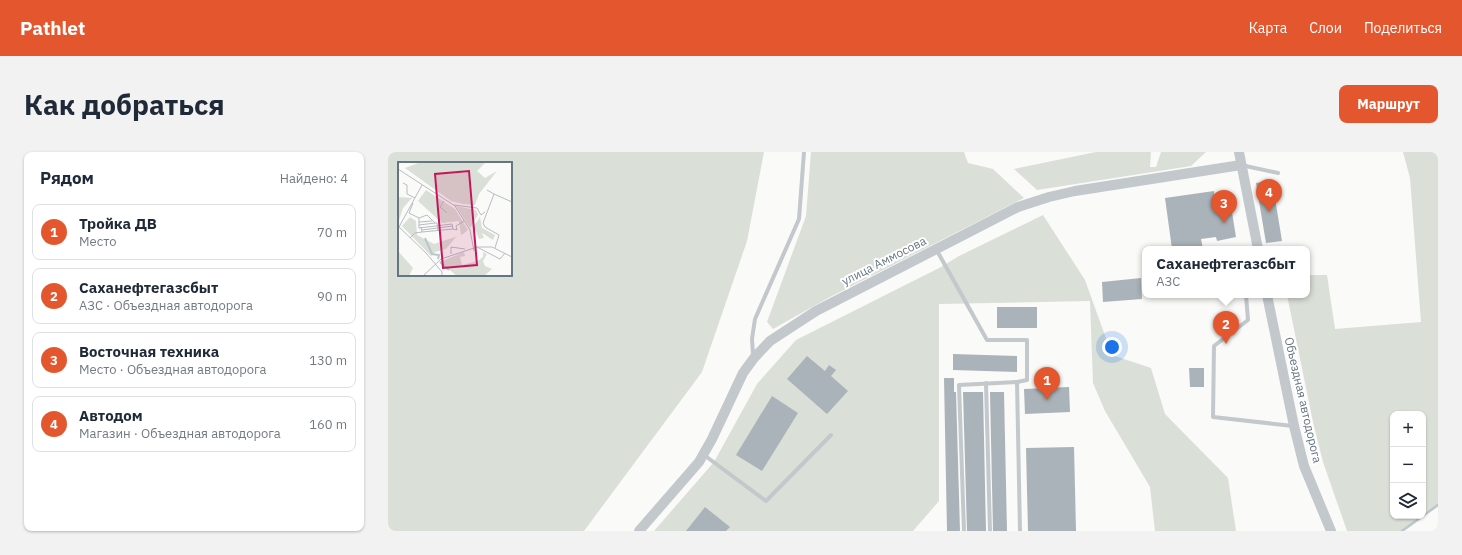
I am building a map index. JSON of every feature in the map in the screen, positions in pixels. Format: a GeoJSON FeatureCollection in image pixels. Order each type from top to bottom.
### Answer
{"type":"FeatureCollection","features":[{"type":"Feature","properties":{"kind":"street"},"geometry":{"type":"LineString","coordinates":[[1239,152],[1257,246]]}},
{"type":"Feature","properties":{"kind":"street","name":"улица Аммосова"},"geometry":{"type":"LineString","coordinates":[[639,531],[699,462],[712,439],[743,373],[754,358],[770,341],[816,311],[1018,207],[1075,190],[1241,165]]}},
{"type":"Feature","properties":{"kind":"street","name":"Объездная автодорога"},"geometry":{"type":"LineString","coordinates":[[1268,298],[1294,426],[1304,466],[1331,531]]}},
{"type":"Feature","properties":{"kind":"lane"},"geometry":{"type":"LineString","coordinates":[[754,358],[752,339],[755,319],[799,218],[804,152]]}},
{"type":"Feature","properties":{"kind":"lane"},"geometry":{"type":"LineString","coordinates":[[1241,165],[1278,173]]}},
{"type":"Feature","properties":{"kind":"lane"},"geometry":{"type":"LineString","coordinates":[[936,249],[987,340],[1027,340],[1027,380],[1017,382],[959,385],[964,531]]}},
{"type":"Feature","properties":{"kind":"lane"},"geometry":{"type":"LineString","coordinates":[[1246,298],[1248,320],[1214,346],[1213,417],[1294,426]]}},
{"type":"Feature","properties":{"kind":"lane"},"geometry":{"type":"LineString","coordinates":[[1017,382],[1020,531]]}},
{"type":"Feature","properties":{"kind":"lane"},"geometry":{"type":"LineString","coordinates":[[986,383],[990,531]]}},
{"type":"Feature","properties":{"kind":"lane"},"geometry":{"type":"LineString","coordinates":[[703,455],[766,501],[831,434]]}},
{"type":"Feature","properties":{"kind":"shaded area"},"geometry":{"type":"Polygon","coordinates":[[[388,152],[764,152],[747,241],[702,372],[584,531],[388,531],[388,152]]]}},
{"type":"Feature","properties":{"kind":"shaded area"},"geometry":{"type":"Polygon","coordinates":[[[811,152],[964,152],[968,163],[993,169],[1024,198],[830,297],[773,329],[767,322],[806,216],[811,152]]]}},
{"type":"Feature","properties":{"kind":"shaded area"},"geometry":{"type":"Polygon","coordinates":[[[1096,152],[1151,152],[1150,167],[1156,167],[1161,152],[1206,152],[1191,166],[1037,190],[1014,169],[1096,152]]]}},
{"type":"Feature","properties":{"kind":"shaded area"},"geometry":{"type":"Polygon","coordinates":[[[1403,152],[1438,152],[1438,505],[1426,514],[1426,411],[1390,411],[1390,519],[1419,519],[1402,531],[1347,531],[1323,462],[1313,422],[1288,298],[1310,298],[1310,275],[1327,275],[1335,329],[1421,322],[1410,178],[1403,152]]]}},
{"type":"Feature","properties":{"kind":"shaded area"},"geometry":{"type":"Polygon","coordinates":[[[1043,215],[1085,280],[1112,355],[1151,368],[1165,414],[1228,478],[1236,531],[1155,531],[1150,487],[1105,411],[1093,383],[1090,301],[939,304],[939,501],[913,531],[654,531],[714,462],[757,384],[796,340],[941,267],[959,256],[1043,215]]]}},
{"type":"Feature","properties":{"kind":"building"},"geometry":{"type":"Polygon","coordinates":[[[1272,180],[1282,241],[1266,243],[1256,183],[1272,180]]]}},
{"type":"Feature","properties":{"kind":"building"},"geometry":{"type":"Polygon","coordinates":[[[1214,191],[1216,208],[1231,206],[1236,237],[1217,241],[1216,237],[1201,239],[1202,246],[1172,246],[1165,198],[1214,191]]]}},
{"type":"Feature","properties":{"kind":"building"},"geometry":{"type":"Polygon","coordinates":[[[1141,278],[1142,299],[1103,302],[1102,282],[1141,278]]]}},
{"type":"Feature","properties":{"kind":"building"},"geometry":{"type":"Polygon","coordinates":[[[997,307],[1037,307],[1037,328],[997,328],[997,307]]]}},
{"type":"Feature","properties":{"kind":"building"},"geometry":{"type":"Polygon","coordinates":[[[953,354],[1017,356],[1017,372],[953,370],[953,354]]]}},
{"type":"Feature","properties":{"kind":"building"},"geometry":{"type":"Polygon","coordinates":[[[807,356],[825,371],[829,365],[836,370],[831,376],[848,391],[827,414],[787,379],[807,356]]]}},
{"type":"Feature","properties":{"kind":"building"},"geometry":{"type":"Polygon","coordinates":[[[1189,368],[1204,368],[1204,387],[1190,387],[1189,368]]]}},
{"type":"Feature","properties":{"kind":"building"},"geometry":{"type":"Polygon","coordinates":[[[944,378],[954,378],[954,392],[956,392],[960,531],[947,531],[944,378]]]}},
{"type":"Feature","properties":{"kind":"building"},"geometry":{"type":"Polygon","coordinates":[[[1069,387],[1070,412],[1025,414],[1024,389],[1069,387]]]}},
{"type":"Feature","properties":{"kind":"building"},"geometry":{"type":"Polygon","coordinates":[[[963,392],[983,392],[986,531],[967,531],[963,392]]]}},
{"type":"Feature","properties":{"kind":"building"},"geometry":{"type":"Polygon","coordinates":[[[990,392],[1004,392],[1007,531],[993,531],[990,392]]]}},
{"type":"Feature","properties":{"kind":"building"},"geometry":{"type":"Polygon","coordinates":[[[772,396],[798,413],[762,471],[736,455],[772,396]]]}},
{"type":"Feature","properties":{"kind":"building"},"geometry":{"type":"Polygon","coordinates":[[[1074,447],[1076,531],[1028,531],[1026,448],[1074,447]]]}},
{"type":"Feature","properties":{"kind":"building"},"geometry":{"type":"Polygon","coordinates":[[[705,507],[730,527],[726,531],[686,531],[705,507]]]}},
{"type":"Feature","properties":{"kind":"waterway"},"geometry":{"type":"LineString","coordinates":[[1402,531],[1438,505]]}},
{"type":"Feature","properties":{"kind":"place","name":"Автодом"},"geometry":{"type":"Point","coordinates":[1269,212]}},
{"type":"Feature","properties":{"kind":"place","name":"Восточная техника"},"geometry":{"type":"Point","coordinates":[1224,223]}},
{"type":"Feature","properties":{"kind":"place","name":"Саханефтегазсбыт"},"geometry":{"type":"Point","coordinates":[1226,344]}},
{"type":"Feature","properties":{"kind":"place","name":"Тройка ДВ"},"geometry":{"type":"Point","coordinates":[1047,400]}}]}
